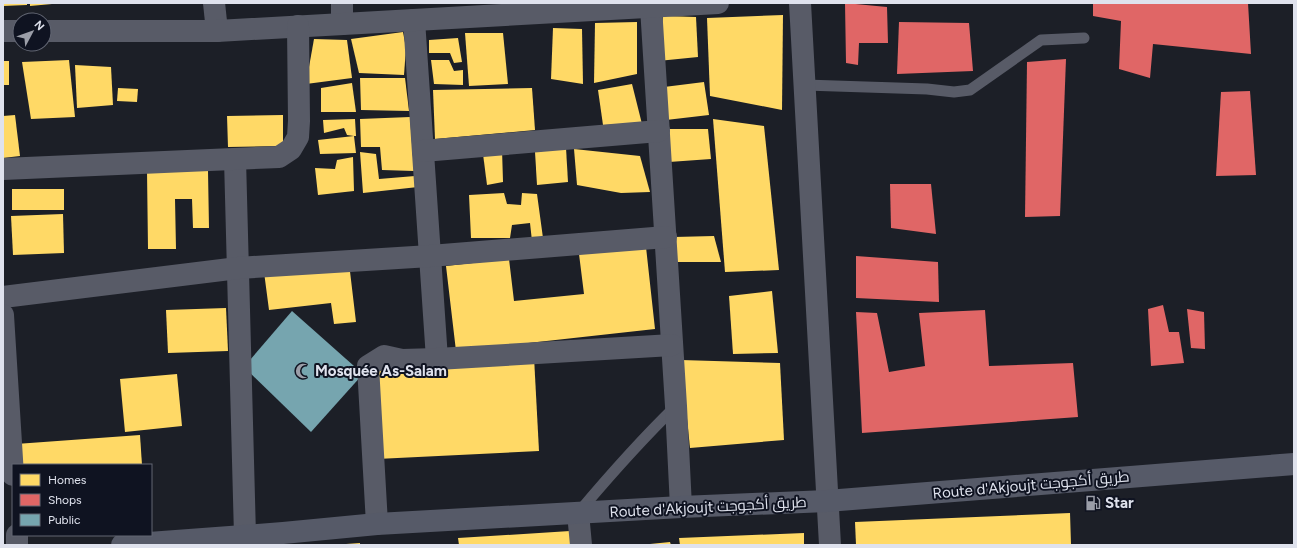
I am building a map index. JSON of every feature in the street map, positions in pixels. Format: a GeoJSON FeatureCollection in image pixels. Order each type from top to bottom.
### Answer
{"type":"FeatureCollection","features":[{"type":"Feature","properties":{"kind":"highway","name":"Route d'Akjoujt طريق أكجوجت"},"geometry":{"type":"LineString","coordinates":[[122,545],[186,543],[245,536],[283,539],[378,524],[681,507],[828,501],[1294,464]]}},
{"type":"Feature","properties":{"kind":"street"},"geometry":{"type":"LineString","coordinates":[[214,3],[217,31]]}},
{"type":"Feature","properties":{"kind":"street"},"geometry":{"type":"LineString","coordinates":[[52,31],[217,31],[298,26],[342,13],[414,20],[642,6],[718,3]]}},
{"type":"Feature","properties":{"kind":"street"},"geometry":{"type":"LineString","coordinates":[[800,3],[830,545]]}},
{"type":"Feature","properties":{"kind":"street"},"geometry":{"type":"LineString","coordinates":[[642,6],[659,131],[681,507]]}},
{"type":"Feature","properties":{"kind":"street"},"geometry":{"type":"LineString","coordinates":[[414,20],[437,359]]}},
{"type":"Feature","properties":{"kind":"street"},"geometry":{"type":"LineString","coordinates":[[3,169],[279,157],[291,149],[298,138],[298,26]]}},
{"type":"Feature","properties":{"kind":"street"},"geometry":{"type":"LineString","coordinates":[[423,151],[659,131]]}},
{"type":"Feature","properties":{"kind":"street"},"geometry":{"type":"LineString","coordinates":[[235,159],[245,536]]}},
{"type":"Feature","properties":{"kind":"street"},"geometry":{"type":"LineString","coordinates":[[3,297],[238,268],[430,256],[666,237]]}},
{"type":"Feature","properties":{"kind":"street"},"geometry":{"type":"LineString","coordinates":[[3,315],[12,464]]}},
{"type":"Feature","properties":{"kind":"street"},"geometry":{"type":"LineString","coordinates":[[378,524],[368,366],[384,356],[402,360],[437,359],[672,345]]}},
{"type":"Feature","properties":{"kind":"street"},"geometry":{"type":"LineString","coordinates":[[578,513],[581,545]]}},
{"type":"Feature","properties":{"kind":"lane"},"geometry":{"type":"LineString","coordinates":[[805,85],[927,89],[954,92],[970,90],[1041,40],[1084,38]]}},
{"type":"Feature","properties":{"kind":"lane"},"geometry":{"type":"LineString","coordinates":[[578,513],[617,466],[676,406]]}},
{"type":"Feature","properties":{"kind":"building: Homes"},"geometry":{"type":"Polygon","coordinates":[[[3,3],[27,3],[27,5],[3,6],[3,3]]]}},
{"type":"Feature","properties":{"kind":"building: Homes"},"geometry":{"type":"Polygon","coordinates":[[[30,3],[52,3],[52,4],[30,6],[30,3]]]}},
{"type":"Feature","properties":{"kind":"building: Homes"},"geometry":{"type":"Polygon","coordinates":[[[783,15],[782,110],[710,96],[707,18],[783,15]]]}},
{"type":"Feature","properties":{"kind":"building: Homes"},"geometry":{"type":"Polygon","coordinates":[[[663,16],[696,17],[698,57],[658,61],[663,16]]]}},
{"type":"Feature","properties":{"kind":"building: Homes"},"geometry":{"type":"Polygon","coordinates":[[[637,22],[637,74],[594,83],[595,23],[637,22]]]}},
{"type":"Feature","properties":{"kind":"building: Homes"},"geometry":{"type":"Polygon","coordinates":[[[553,28],[582,29],[583,84],[551,79],[553,28]]]}},
{"type":"Feature","properties":{"kind":"building: Homes"},"geometry":{"type":"Polygon","coordinates":[[[403,32],[406,48],[404,75],[359,73],[351,39],[403,32]]]}},
{"type":"Feature","properties":{"kind":"building: Homes"},"geometry":{"type":"Polygon","coordinates":[[[465,33],[503,33],[508,84],[469,86],[465,33]]]}},
{"type":"Feature","properties":{"kind":"building: Homes"},"geometry":{"type":"Polygon","coordinates":[[[458,38],[462,62],[454,63],[450,53],[429,53],[429,40],[458,38]]]}},
{"type":"Feature","properties":{"kind":"building: Homes"},"geometry":{"type":"Polygon","coordinates":[[[314,39],[347,40],[352,78],[306,84],[314,39]]]}},
{"type":"Feature","properties":{"kind":"building: Homes"},"geometry":{"type":"Polygon","coordinates":[[[69,60],[75,117],[31,119],[22,62],[69,60]]]}},
{"type":"Feature","properties":{"kind":"building: Homes"},"geometry":{"type":"Polygon","coordinates":[[[431,60],[449,60],[454,71],[463,70],[463,85],[434,84],[431,60]]]}},
{"type":"Feature","properties":{"kind":"building: Homes"},"geometry":{"type":"Polygon","coordinates":[[[3,61],[9,61],[9,85],[3,85],[3,61]]]}},
{"type":"Feature","properties":{"kind":"building: Homes"},"geometry":{"type":"Polygon","coordinates":[[[75,65],[111,67],[113,105],[77,108],[75,65]]]}},
{"type":"Feature","properties":{"kind":"building: Homes"},"geometry":{"type":"Polygon","coordinates":[[[360,78],[405,78],[409,111],[361,110],[360,78]]]}},
{"type":"Feature","properties":{"kind":"building: Homes"},"geometry":{"type":"Polygon","coordinates":[[[704,82],[709,115],[666,120],[664,87],[704,82]]]}},
{"type":"Feature","properties":{"kind":"building: Homes"},"geometry":{"type":"Polygon","coordinates":[[[352,83],[356,112],[321,112],[321,88],[352,83]]]}},
{"type":"Feature","properties":{"kind":"building: Homes"},"geometry":{"type":"Polygon","coordinates":[[[632,84],[642,124],[603,125],[598,90],[632,84]]]}},
{"type":"Feature","properties":{"kind":"building: Homes"},"geometry":{"type":"Polygon","coordinates":[[[118,88],[138,89],[137,102],[117,101],[118,88]]]}},
{"type":"Feature","properties":{"kind":"building: Homes"},"geometry":{"type":"Polygon","coordinates":[[[532,88],[535,130],[435,139],[433,90],[532,88]]]}},
{"type":"Feature","properties":{"kind":"building: Homes"},"geometry":{"type":"Polygon","coordinates":[[[15,115],[20,156],[3,158],[3,116],[15,115]]]}},
{"type":"Feature","properties":{"kind":"building: Homes"},"geometry":{"type":"Polygon","coordinates":[[[283,115],[283,146],[228,147],[227,116],[283,115]]]}},
{"type":"Feature","properties":{"kind":"building: Homes"},"geometry":{"type":"Polygon","coordinates":[[[410,117],[414,171],[382,170],[380,147],[361,147],[360,119],[410,117]]]}},
{"type":"Feature","properties":{"kind":"building: Homes"},"geometry":{"type":"Polygon","coordinates":[[[355,119],[356,136],[347,135],[344,128],[324,133],[323,120],[355,119]]]}},
{"type":"Feature","properties":{"kind":"building: Homes"},"geometry":{"type":"Polygon","coordinates":[[[713,119],[764,126],[779,270],[725,272],[713,119]]]}},
{"type":"Feature","properties":{"kind":"building: Homes"},"geometry":{"type":"Polygon","coordinates":[[[669,129],[708,129],[711,159],[669,162],[669,129]]]}},
{"type":"Feature","properties":{"kind":"building: Homes"},"geometry":{"type":"Polygon","coordinates":[[[354,136],[356,153],[320,154],[318,140],[354,136]]]}},
{"type":"Feature","properties":{"kind":"building: Homes"},"geometry":{"type":"Polygon","coordinates":[[[566,148],[568,182],[537,185],[535,152],[566,148]]]}},
{"type":"Feature","properties":{"kind":"building: Homes"},"geometry":{"type":"Polygon","coordinates":[[[574,149],[640,156],[650,192],[621,193],[577,185],[574,149]]]}},
{"type":"Feature","properties":{"kind":"building: Homes"},"geometry":{"type":"Polygon","coordinates":[[[502,150],[503,182],[487,185],[483,154],[502,150]]]}},
{"type":"Feature","properties":{"kind":"building: Homes"},"geometry":{"type":"Polygon","coordinates":[[[360,152],[376,154],[379,179],[415,176],[418,187],[363,193],[360,152]]]}},
{"type":"Feature","properties":{"kind":"building: Homes"},"geometry":{"type":"Polygon","coordinates":[[[353,157],[354,191],[318,195],[315,168],[335,169],[337,160],[353,157]]]}},
{"type":"Feature","properties":{"kind":"building: Homes"},"geometry":{"type":"Polygon","coordinates":[[[147,171],[208,171],[209,228],[193,228],[192,199],[175,199],[176,249],[148,249],[147,171]]]}},
{"type":"Feature","properties":{"kind":"building: Homes"},"geometry":{"type":"Polygon","coordinates":[[[12,189],[64,189],[64,210],[12,210],[12,189]]]}},
{"type":"Feature","properties":{"kind":"building: Homes"},"geometry":{"type":"Polygon","coordinates":[[[504,193],[507,204],[521,205],[522,193],[537,194],[543,238],[532,241],[530,223],[512,225],[510,238],[471,238],[469,195],[504,193]]]}},
{"type":"Feature","properties":{"kind":"building: Homes"},"geometry":{"type":"Polygon","coordinates":[[[63,214],[64,253],[13,255],[11,216],[63,214]]]}},
{"type":"Feature","properties":{"kind":"building: Homes"},"geometry":{"type":"Polygon","coordinates":[[[714,236],[721,262],[673,262],[674,237],[714,236]]]}},
{"type":"Feature","properties":{"kind":"building: Homes"},"geometry":{"type":"Polygon","coordinates":[[[646,247],[655,329],[456,351],[446,266],[509,259],[514,301],[584,294],[579,254],[646,247]]]}},
{"type":"Feature","properties":{"kind":"building: Homes"},"geometry":{"type":"Polygon","coordinates":[[[349,263],[356,322],[334,324],[331,303],[269,310],[264,272],[349,263]]]}},
{"type":"Feature","properties":{"kind":"building: Homes"},"geometry":{"type":"Polygon","coordinates":[[[772,291],[778,353],[733,354],[729,296],[772,291]]]}},
{"type":"Feature","properties":{"kind":"building: Homes"},"geometry":{"type":"Polygon","coordinates":[[[226,308],[228,351],[168,353],[166,310],[226,308]]]}},
{"type":"Feature","properties":{"kind":"building: Homes"},"geometry":{"type":"Polygon","coordinates":[[[534,357],[539,451],[377,459],[372,366],[534,357]]]}},
{"type":"Feature","properties":{"kind":"building: Homes"},"geometry":{"type":"Polygon","coordinates":[[[681,360],[780,363],[784,440],[690,448],[681,360]]]}},
{"type":"Feature","properties":{"kind":"building: Homes"},"geometry":{"type":"Polygon","coordinates":[[[177,374],[182,426],[125,432],[120,379],[177,374]]]}},
{"type":"Feature","properties":{"kind":"building: Homes"},"geometry":{"type":"Polygon","coordinates":[[[140,435],[142,464],[17,464],[16,444],[140,435]]]}},
{"type":"Feature","properties":{"kind":"building: Homes"},"geometry":{"type":"Polygon","coordinates":[[[1070,513],[1071,545],[856,545],[855,522],[1070,513]]]}},
{"type":"Feature","properties":{"kind":"building: Homes"},"geometry":{"type":"Polygon","coordinates":[[[570,531],[571,545],[459,545],[458,538],[570,531]]]}},
{"type":"Feature","properties":{"kind":"building: Homes"},"geometry":{"type":"Polygon","coordinates":[[[804,533],[804,545],[680,545],[679,538],[804,533]]]}},
{"type":"Feature","properties":{"kind":"building: Homes"},"geometry":{"type":"Polygon","coordinates":[[[670,542],[671,545],[650,545],[650,544],[670,542]]]}},
{"type":"Feature","properties":{"kind":"building: Homes"},"geometry":{"type":"Polygon","coordinates":[[[360,543],[360,545],[346,545],[346,544],[360,543]]]}},
{"type":"Feature","properties":{"kind":"building: Shops"},"geometry":{"type":"Polygon","coordinates":[[[845,3],[887,7],[888,43],[859,43],[858,65],[846,63],[845,3]]]}},
{"type":"Feature","properties":{"kind":"building: Shops"},"geometry":{"type":"Polygon","coordinates":[[[1093,3],[1248,3],[1251,54],[1153,44],[1150,78],[1119,69],[1121,21],[1093,16],[1093,3]]]}},
{"type":"Feature","properties":{"kind":"building: Shops"},"geometry":{"type":"Polygon","coordinates":[[[899,22],[969,23],[973,71],[897,74],[899,22]]]}},
{"type":"Feature","properties":{"kind":"building: Shops"},"geometry":{"type":"Polygon","coordinates":[[[1066,59],[1060,216],[1025,217],[1027,62],[1066,59]]]}},
{"type":"Feature","properties":{"kind":"building: Shops"},"geometry":{"type":"Polygon","coordinates":[[[1250,91],[1256,175],[1216,176],[1221,92],[1250,91]]]}},
{"type":"Feature","properties":{"kind":"building: Shops"},"geometry":{"type":"Polygon","coordinates":[[[890,184],[931,184],[936,234],[891,228],[890,184]]]}},
{"type":"Feature","properties":{"kind":"building: Shops"},"geometry":{"type":"Polygon","coordinates":[[[856,256],[938,262],[939,302],[856,298],[856,256]]]}},
{"type":"Feature","properties":{"kind":"building: Shops"},"geometry":{"type":"Polygon","coordinates":[[[1163,305],[1169,332],[1179,332],[1184,363],[1151,366],[1148,309],[1163,305]]]}},
{"type":"Feature","properties":{"kind":"building: Shops"},"geometry":{"type":"Polygon","coordinates":[[[1187,309],[1204,312],[1205,349],[1191,348],[1187,309]]]}},
{"type":"Feature","properties":{"kind":"building: Shops"},"geometry":{"type":"Polygon","coordinates":[[[985,310],[989,366],[1073,363],[1078,417],[862,433],[856,312],[877,313],[889,372],[925,366],[919,313],[985,310]]]}},
{"type":"Feature","properties":{"kind":"building: Public","name":"Mosquée As-Salam"},"geometry":{"type":"Polygon","coordinates":[[[292,311],[363,374],[311,432],[244,367],[292,311]]]}},
{"type":"Feature","properties":{"kind":"place","name":"Mosquée As-Salam"},"geometry":{"type":"Point","coordinates":[303,371]}},
{"type":"Feature","properties":{"kind":"place","name":"Star"},"geometry":{"type":"Point","coordinates":[1093,503]}}]}
